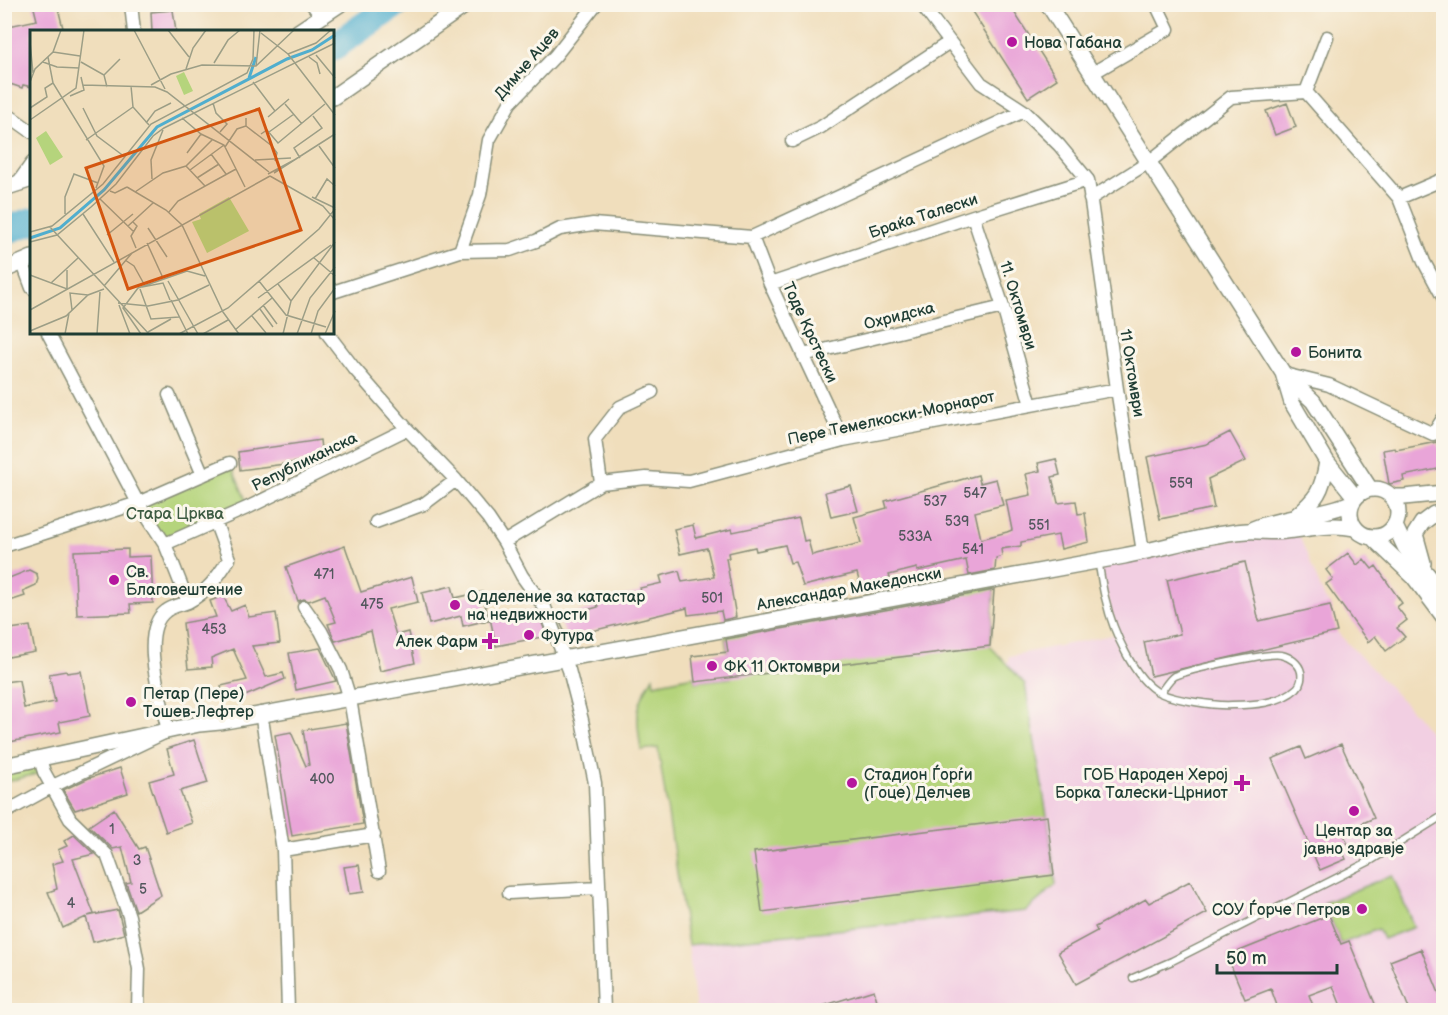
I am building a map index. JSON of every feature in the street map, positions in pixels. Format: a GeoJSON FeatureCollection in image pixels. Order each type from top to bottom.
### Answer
{"type":"FeatureCollection","features":[{"type":"Feature","properties":{"kind":"street"},"geometry":{"type":"LineString","coordinates":[[131,4],[134,30]]}},
{"type":"Feature","properties":{"kind":"street"},"geometry":{"type":"LineString","coordinates":[[300,30],[316,10],[340,4]]}},
{"type":"Feature","properties":{"kind":"street"},"geometry":{"type":"LineString","coordinates":[[334,96],[467,4]]}},
{"type":"Feature","properties":{"kind":"street","name":"Димче Ацев"},"geometry":{"type":"LineString","coordinates":[[460,251],[480,195],[489,140],[510,103],[555,56],[596,4]]}},
{"type":"Feature","properties":{"kind":"street"},"geometry":{"type":"LineString","coordinates":[[921,4],[948,43],[981,83],[1024,111],[1059,145],[1088,180]]}},
{"type":"Feature","properties":{"kind":"street"},"geometry":{"type":"LineString","coordinates":[[1048,4],[1283,374],[1292,403],[1353,500],[1349,516],[1354,528],[1362,535],[1373,538],[1414,577],[1443,617]]}},
{"type":"Feature","properties":{"kind":"street"},"geometry":{"type":"LineString","coordinates":[[1092,74],[1168,29],[1156,4]]}},
{"type":"Feature","properties":{"kind":"street"},"geometry":{"type":"LineString","coordinates":[[1306,92],[1327,37]]}},
{"type":"Feature","properties":{"kind":"street"},"geometry":{"type":"LineString","coordinates":[[792,141],[821,127],[948,43]]}},
{"type":"Feature","properties":{"kind":"street"},"geometry":{"type":"LineString","coordinates":[[1090,199],[1149,162],[1231,97],[1306,92]]}},
{"type":"Feature","properties":{"kind":"street"},"geometry":{"type":"LineString","coordinates":[[1306,92],[1399,198],[1424,262],[1443,299]]}},
{"type":"Feature","properties":{"kind":"street"},"geometry":{"type":"LineString","coordinates":[[334,292],[460,251],[510,250],[536,242],[560,229],[593,224],[752,237],[1024,111]]}},
{"type":"Feature","properties":{"kind":"street"},"geometry":{"type":"LineString","coordinates":[[4,112],[30,131]]}},
{"type":"Feature","properties":{"kind":"street"},"geometry":{"type":"LineString","coordinates":[[18,184],[30,166]]}},
{"type":"Feature","properties":{"kind":"street"},"geometry":{"type":"LineString","coordinates":[[1399,198],[1443,179]]}},
{"type":"Feature","properties":{"kind":"street","name":"11 Октомври"},"geometry":{"type":"LineString","coordinates":[[1088,180],[1117,389],[1143,552]]}},
{"type":"Feature","properties":{"kind":"street","name":"Браќа Талески"},"geometry":{"type":"LineString","coordinates":[[770,284],[1088,180]]}},
{"type":"Feature","properties":{"kind":"street","name":"11. Октомври"},"geometry":{"type":"LineString","coordinates":[[973,216],[1003,307],[1031,405]]}},
{"type":"Feature","properties":{"kind":"street","name":"Тоде Крстески"},"geometry":{"type":"LineString","coordinates":[[752,237],[770,284],[843,440]]}},
{"type":"Feature","properties":{"kind":"street"},"geometry":{"type":"LineString","coordinates":[[4,270],[27,260],[30,277]]}},
{"type":"Feature","properties":{"kind":"street","name":"Охридска"},"geometry":{"type":"LineString","coordinates":[[803,355],[1003,307]]}},
{"type":"Feature","properties":{"kind":"street"},"geometry":{"type":"LineString","coordinates":[[49,334],[138,503],[165,544],[188,602]]}},
{"type":"Feature","properties":{"kind":"street"},"geometry":{"type":"LineString","coordinates":[[328,334],[353,367],[488,518],[522,576],[545,609],[565,658],[582,720],[595,783],[604,1011]]}},
{"type":"Feature","properties":{"kind":"street"},"geometry":{"type":"LineString","coordinates":[[1283,374],[1329,385],[1438,433],[1443,417]]}},
{"type":"Feature","properties":{"kind":"street"},"geometry":{"type":"LineString","coordinates":[[1283,374],[1313,401],[1370,489]]}},
{"type":"Feature","properties":{"kind":"street","name":"Пере Темелкоски-Морнарот"},"geometry":{"type":"LineString","coordinates":[[504,542],[601,483],[646,478],[689,481],[843,440],[1117,389]]}},
{"type":"Feature","properties":{"kind":"street"},"geometry":{"type":"LineString","coordinates":[[601,483],[596,439],[620,406],[652,392]]}},
{"type":"Feature","properties":{"kind":"street"},"geometry":{"type":"LineString","coordinates":[[169,395],[203,475]]}},
{"type":"Feature","properties":{"kind":"street","name":"Републиканска"},"geometry":{"type":"LineString","coordinates":[[165,544],[249,507],[407,429]]}},
{"type":"Feature","properties":{"kind":"street"},"geometry":{"type":"LineString","coordinates":[[1294,518],[1316,499],[1327,462]]}},
{"type":"Feature","properties":{"kind":"street","name":"Републиканска"},"geometry":{"type":"LineString","coordinates":[[4,546],[138,503],[230,463]]}},
{"type":"Feature","properties":{"kind":"street"},"geometry":{"type":"LineString","coordinates":[[376,522],[424,504],[456,480]]}},
{"type":"Feature","properties":{"kind":"street"},"geometry":{"type":"LineString","coordinates":[[1248,531],[1270,522],[1337,509],[1370,489],[1378,489],[1392,497],[1443,493]]}},
{"type":"Feature","properties":{"kind":"street"},"geometry":{"type":"LineString","coordinates":[[1392,497],[1398,513],[1396,523],[1405,547],[1443,595]]}},
{"type":"Feature","properties":{"kind":"street"},"geometry":{"type":"LineString","coordinates":[[1373,538],[1381,536],[1396,523],[1439,513]]}},
{"type":"Feature","properties":{"kind":"street"},"geometry":{"type":"LineString","coordinates":[[1424,569],[1415,534],[1422,523],[1439,513]]}},
{"type":"Feature","properties":{"kind":"street"},"geometry":{"type":"LineString","coordinates":[[168,731],[152,651],[157,622],[166,611],[188,602],[217,580],[229,559],[215,521]]}},
{"type":"Feature","properties":{"kind":"street","name":"Александар Македонски"},"geometry":{"type":"LineString","coordinates":[[4,766],[261,713],[350,699],[1098,561],[1167,545],[1248,531],[1273,533],[1344,526],[1354,528]]}},
{"type":"Feature","properties":{"kind":"street"},"geometry":{"type":"LineString","coordinates":[[304,607],[331,650],[341,670],[350,699],[379,871]]}},
{"type":"Feature","properties":{"kind":"street"},"geometry":{"type":"LineString","coordinates":[[261,713],[283,850],[288,1011]]}},
{"type":"Feature","properties":{"kind":"street","name":"Александар Македонски"},"geometry":{"type":"LineString","coordinates":[[4,813],[53,786],[168,731]]}},
{"type":"Feature","properties":{"kind":"street"},"geometry":{"type":"LineString","coordinates":[[40,759],[44,772],[70,819],[107,855],[129,916],[139,969],[138,1011]]}},
{"type":"Feature","properties":{"kind":"street"},"geometry":{"type":"LineString","coordinates":[[283,850],[374,835]]}},
{"type":"Feature","properties":{"kind":"street"},"geometry":{"type":"LineString","coordinates":[[509,893],[598,888]]}},
{"type":"Feature","properties":{"kind":"lane"},"geometry":{"type":"LineString","coordinates":[[1098,561],[1106,602],[1117,634],[1142,679],[1160,693],[1189,700],[1228,705],[1258,705],[1277,699],[1298,688],[1302,677],[1300,666],[1292,659],[1280,654],[1257,656],[1172,677],[1160,693]]}},
{"type":"Feature","properties":{"kind":"lane"},"geometry":{"type":"LineString","coordinates":[[1133,978],[1172,961],[1372,860],[1443,815]]}},
{"type":"Feature","properties":{"kind":"shaded area","name":"ГОБ Народен Херој Борка Талески-Црниот"},"geometry":{"type":"Polygon","coordinates":[[[1297,530],[1325,599],[1330,605],[1337,632],[1415,714],[1443,749],[1443,1010],[696,1010],[688,945],[1026,911],[1055,886],[1047,816],[1025,684],[1007,666],[1009,656],[1117,634],[1098,561],[1143,552],[1297,530]]]}},
{"type":"Feature","properties":{"kind":"green space","name":"Стара Црква"},"geometry":{"type":"Polygon","coordinates":[[[230,463],[249,507],[165,544],[138,503],[230,463]]]}},
{"type":"Feature","properties":{"kind":"green space","name":"Стадион Ѓорѓи (Гоце) Делчев"},"geometry":{"type":"Polygon","coordinates":[[[995,580],[990,646],[1025,684],[1056,885],[1026,911],[688,945],[658,748],[641,750],[639,738],[638,712],[642,697],[653,677],[654,684],[694,676],[695,682],[731,678],[724,629],[995,580]]]}},
{"type":"Feature","properties":{"kind":"green space"},"geometry":{"type":"Polygon","coordinates":[[[40,759],[44,772],[5,782],[4,766],[40,759]]]}},
{"type":"Feature","properties":{"kind":"green space"},"geometry":{"type":"Polygon","coordinates":[[[1392,875],[1414,927],[1383,939],[1378,929],[1341,944],[1324,903],[1392,875]]]}},
{"type":"Feature","properties":{"kind":"building"},"geometry":{"type":"Polygon","coordinates":[[[33,4],[57,4],[64,30],[30,30],[30,87],[23,85],[22,88],[4,82],[4,27],[37,20],[33,4]]]}},
{"type":"Feature","properties":{"kind":"building","name":"Нова Табана"},"geometry":{"type":"Polygon","coordinates":[[[967,4],[1009,4],[1057,79],[1028,98],[967,4]]]}},
{"type":"Feature","properties":{"kind":"building"},"geometry":{"type":"Polygon","coordinates":[[[173,10],[176,30],[152,30],[151,12],[173,10]]]}},
{"type":"Feature","properties":{"kind":"building"},"geometry":{"type":"Polygon","coordinates":[[[1287,103],[1296,127],[1275,135],[1266,111],[1287,103]]]}},
{"type":"Feature","properties":{"kind":"building"},"geometry":{"type":"Polygon","coordinates":[[[1230,432],[1246,461],[1208,479],[1214,508],[1160,519],[1147,457],[1207,444],[1230,432]]]}},
{"type":"Feature","properties":{"kind":"building"},"geometry":{"type":"Polygon","coordinates":[[[320,440],[322,459],[240,470],[238,452],[320,440]]]}},
{"type":"Feature","properties":{"kind":"building"},"geometry":{"type":"Polygon","coordinates":[[[1437,442],[1438,447],[1443,446],[1443,468],[1403,476],[1404,481],[1389,484],[1383,450],[1395,448],[1396,450],[1437,442]]]}},
{"type":"Feature","properties":{"kind":"building"},"geometry":{"type":"Polygon","coordinates":[[[1056,459],[1060,475],[1052,477],[1058,503],[1076,501],[1078,514],[1085,513],[1089,542],[1061,549],[1058,535],[1021,542],[1021,546],[1001,549],[1002,556],[996,558],[995,570],[969,575],[966,560],[917,571],[917,568],[889,575],[890,578],[860,585],[857,573],[803,586],[795,562],[790,563],[785,545],[756,551],[755,547],[728,553],[729,558],[726,558],[736,617],[723,620],[721,611],[688,615],[687,608],[567,637],[558,618],[598,607],[597,603],[641,592],[640,588],[662,583],[660,576],[679,571],[682,582],[714,577],[707,548],[680,554],[674,529],[693,525],[696,538],[732,529],[733,532],[799,518],[804,541],[808,540],[812,555],[861,543],[854,517],[887,508],[885,501],[978,475],[980,483],[996,479],[1003,505],[975,512],[981,539],[1007,532],[1012,530],[1006,500],[1031,495],[1026,474],[1040,471],[1038,463],[1056,459]]]}},
{"type":"Feature","properties":{"kind":"building"},"geometry":{"type":"Polygon","coordinates":[[[851,486],[858,511],[831,517],[825,492],[851,486]]]}},
{"type":"Feature","properties":{"kind":"building"},"geometry":{"type":"Polygon","coordinates":[[[345,546],[361,592],[412,577],[418,602],[388,609],[396,635],[408,632],[415,663],[380,671],[371,631],[335,641],[328,624],[336,622],[325,595],[309,601],[304,599],[298,601],[286,567],[345,546]]]}},
{"type":"Feature","properties":{"kind":"building","name":"Св. Благовештение"},"geometry":{"type":"Polygon","coordinates":[[[128,549],[128,557],[151,556],[153,603],[130,604],[131,613],[77,615],[74,551],[128,549]]]}},
{"type":"Feature","properties":{"kind":"building"},"geometry":{"type":"Polygon","coordinates":[[[1348,553],[1357,565],[1364,559],[1372,569],[1376,566],[1402,603],[1397,607],[1407,620],[1397,628],[1405,637],[1386,651],[1375,636],[1368,642],[1326,584],[1333,579],[1326,570],[1348,553]]]}},
{"type":"Feature","properties":{"kind":"building"},"geometry":{"type":"Polygon","coordinates":[[[1245,562],[1259,621],[1330,605],[1337,632],[1151,676],[1144,642],[1180,634],[1167,580],[1245,562]]]}},
{"type":"Feature","properties":{"kind":"building"},"geometry":{"type":"Polygon","coordinates":[[[29,570],[37,574],[36,585],[23,591],[25,596],[4,603],[4,580],[29,570]]]}},
{"type":"Feature","properties":{"kind":"building","name":"Одделение за катастар на недвижности"},"geometry":{"type":"Polygon","coordinates":[[[452,586],[455,598],[482,592],[489,620],[463,626],[461,616],[429,624],[422,593],[452,586]]]}},
{"type":"Feature","properties":{"kind":"building"},"geometry":{"type":"Polygon","coordinates":[[[994,590],[990,646],[695,682],[692,656],[728,652],[726,639],[994,590]]]}},
{"type":"Feature","properties":{"kind":"building"},"geometry":{"type":"Polygon","coordinates":[[[223,596],[231,611],[245,605],[249,617],[276,613],[280,643],[252,646],[266,677],[283,673],[285,679],[245,696],[224,700],[221,686],[247,680],[233,649],[211,658],[212,667],[188,669],[183,623],[216,617],[210,601],[223,596]]]}},
{"type":"Feature","properties":{"kind":"building"},"geometry":{"type":"Polygon","coordinates":[[[537,610],[547,636],[496,646],[490,618],[537,610]]]}},
{"type":"Feature","properties":{"kind":"building"},"geometry":{"type":"Polygon","coordinates":[[[30,626],[35,652],[8,657],[4,630],[30,626]]]}},
{"type":"Feature","properties":{"kind":"building"},"geometry":{"type":"Polygon","coordinates":[[[320,648],[336,681],[296,690],[289,653],[320,648]]]}},
{"type":"Feature","properties":{"kind":"building"},"geometry":{"type":"Polygon","coordinates":[[[66,671],[67,673],[81,671],[90,716],[59,722],[61,732],[4,743],[4,682],[19,680],[24,708],[55,702],[49,674],[66,671]]]}},
{"type":"Feature","properties":{"kind":"building"},"geometry":{"type":"Polygon","coordinates":[[[346,723],[363,824],[292,836],[275,735],[291,732],[306,766],[309,765],[303,730],[346,723]]]}},
{"type":"Feature","properties":{"kind":"building"},"geometry":{"type":"Polygon","coordinates":[[[194,740],[208,783],[180,791],[192,823],[166,832],[149,781],[174,774],[167,749],[194,740]]]}},
{"type":"Feature","properties":{"kind":"building","name":"Центар за јавно здравје"},"geometry":{"type":"Polygon","coordinates":[[[1341,744],[1374,818],[1343,832],[1349,847],[1342,850],[1346,859],[1320,870],[1272,759],[1301,747],[1306,759],[1341,744]]]}},
{"type":"Feature","properties":{"kind":"building"},"geometry":{"type":"Polygon","coordinates":[[[120,768],[128,793],[75,810],[63,790],[89,778],[120,768]]]}},
{"type":"Feature","properties":{"kind":"building"},"geometry":{"type":"Polygon","coordinates":[[[114,809],[139,849],[145,847],[161,895],[136,911],[126,883],[131,882],[122,847],[113,849],[89,826],[114,809]]]}},
{"type":"Feature","properties":{"kind":"building"},"geometry":{"type":"Polygon","coordinates":[[[1047,816],[1054,875],[762,912],[754,852],[1047,816]]]}},
{"type":"Feature","properties":{"kind":"building"},"geometry":{"type":"Polygon","coordinates":[[[74,835],[94,854],[73,859],[94,914],[88,916],[118,910],[124,934],[93,942],[86,917],[63,928],[48,892],[57,889],[52,864],[63,861],[58,850],[67,846],[64,841],[74,835]]]}},
{"type":"Feature","properties":{"kind":"building"},"geometry":{"type":"Polygon","coordinates":[[[359,865],[364,892],[349,894],[344,867],[359,865]]]}},
{"type":"Feature","properties":{"kind":"building"},"geometry":{"type":"Polygon","coordinates":[[[1190,881],[1207,913],[1076,984],[1058,952],[1097,931],[1095,927],[1146,899],[1149,903],[1190,881]]]}},
{"type":"Feature","properties":{"kind":"building"},"geometry":{"type":"Polygon","coordinates":[[[1329,915],[1341,944],[1349,941],[1378,1011],[1343,1011],[1333,986],[1309,995],[1315,1011],[1279,1011],[1271,989],[1245,999],[1227,956],[1329,915]]]}},
{"type":"Feature","properties":{"kind":"building"},"geometry":{"type":"Polygon","coordinates":[[[1421,949],[1443,1003],[1443,1011],[1410,1011],[1390,961],[1421,949]]]}},
{"type":"Feature","properties":{"kind":"building"},"geometry":{"type":"Polygon","coordinates":[[[874,990],[880,1011],[817,1011],[816,1008],[874,990]]]}},
{"type":"Feature","properties":{"kind":"waterway"},"geometry":{"type":"LineString","coordinates":[[334,46],[396,4]]}},
{"type":"Feature","properties":{"kind":"waterway"},"geometry":{"type":"LineString","coordinates":[[4,231],[30,222]]}},
{"type":"Feature","properties":{"kind":"place","name":"Нова Табана"},"geometry":{"type":"Point","coordinates":[1012,42]}},
{"type":"Feature","properties":{"kind":"place","name":"Бонита"},"geometry":{"type":"Point","coordinates":[1296,352]}},
{"type":"Feature","properties":{"kind":"place","name":"Св. Благовештение"},"geometry":{"type":"Point","coordinates":[114,580]}},
{"type":"Feature","properties":{"kind":"place","name":"Одделение за катастар на недвижности"},"geometry":{"type":"Point","coordinates":[455,605]}},
{"type":"Feature","properties":{"kind":"place","name":"Футура"},"geometry":{"type":"Point","coordinates":[529,635]}},
{"type":"Feature","properties":{"kind":"place","name":"Алек Фарм"},"geometry":{"type":"Point","coordinates":[490,641]}},
{"type":"Feature","properties":{"kind":"place","name":"ФК 11 Октомври"},"geometry":{"type":"Point","coordinates":[712,666]}},
{"type":"Feature","properties":{"kind":"place","name":"Петар (Пере) Тошев-Лефтер"},"geometry":{"type":"Point","coordinates":[131,702]}},
{"type":"Feature","properties":{"kind":"place","name":"Стадион Ѓорѓи (Гоце) Делчев"},"geometry":{"type":"Point","coordinates":[852,783]}},
{"type":"Feature","properties":{"kind":"place","name":"ГОБ Народен Херој Борка Талески-Црниот"},"geometry":{"type":"Point","coordinates":[1242,783]}},
{"type":"Feature","properties":{"kind":"place","name":"Центар за јавно здравје"},"geometry":{"type":"Point","coordinates":[1354,811]}},
{"type":"Feature","properties":{"kind":"place","name":"СОУ Ѓорче Петров"},"geometry":{"type":"Point","coordinates":[1362,909]}}]}
